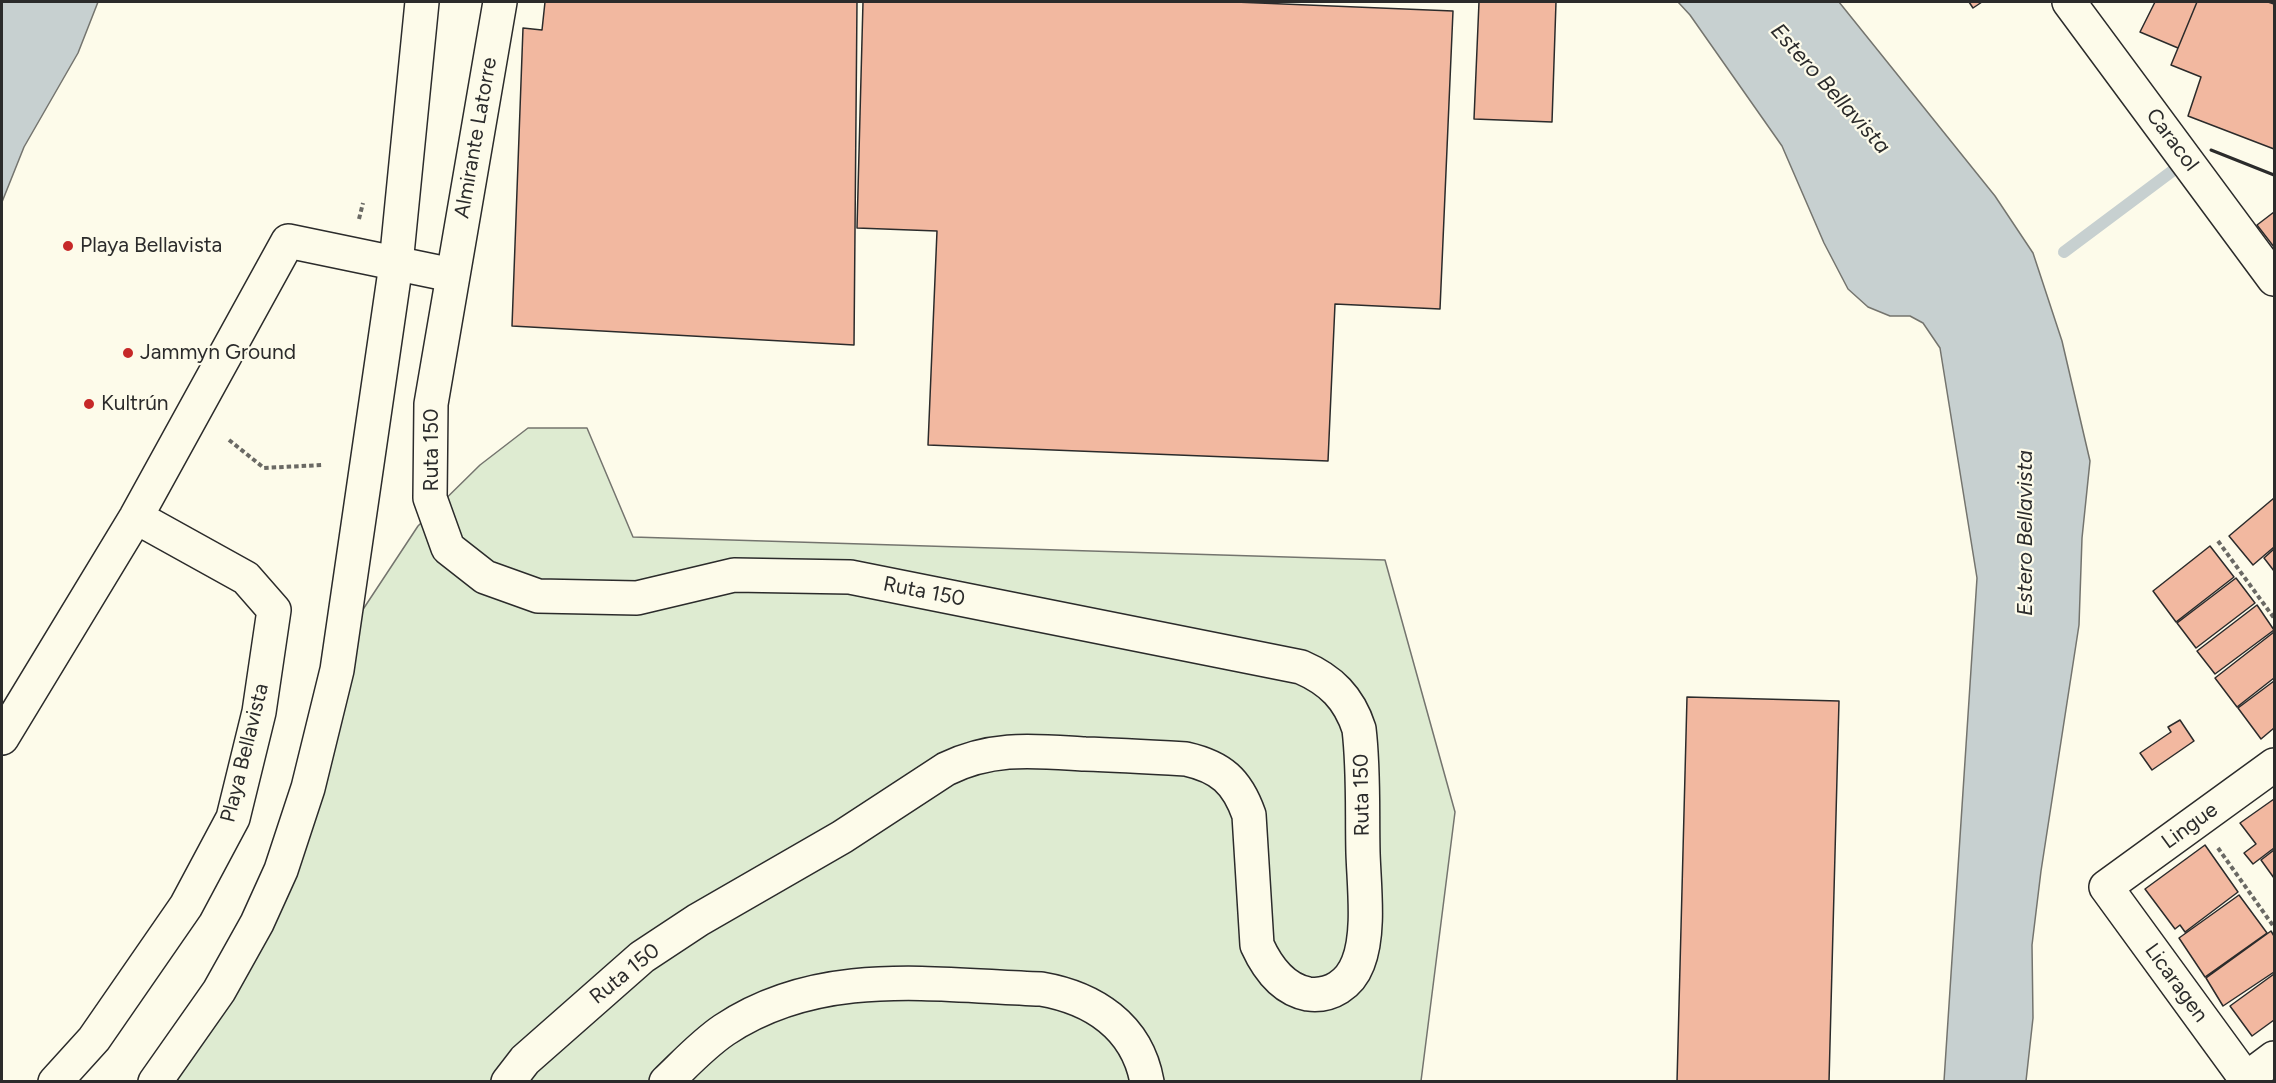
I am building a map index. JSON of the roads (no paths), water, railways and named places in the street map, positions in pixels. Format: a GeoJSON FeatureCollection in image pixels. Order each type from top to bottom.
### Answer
{"type":"FeatureCollection","features":[{"type":"Feature","properties":{"kind":"main road"},"geometry":{"type":"LineString","coordinates":[[155,1082],[219,991],[257,923],[281,870],[308,788],[337,670],[396,264],[422,2]]}},
{"type":"Feature","properties":{"kind":"main road","name":"Almirante Latorre"},"geometry":{"type":"LineString","coordinates":[[452,275],[500,2]]}},
{"type":"Feature","properties":{"kind":"main road","name":"Caracol"},"geometry":{"type":"LineString","coordinates":[[2068,2],[2274,279]]}},
{"type":"Feature","properties":{"kind":"main road"},"geometry":{"type":"LineString","coordinates":[[2,738],[136,517],[288,241],[452,275]]}},
{"type":"Feature","properties":{"kind":"main road","name":"Ruta 150"},"geometry":{"type":"LineString","coordinates":[[452,275],[431,404],[430,498],[448,548],[485,577],[538,596],[637,598],[734,575],[850,577],[1301,667],[1334,685],[1346,699],[1354,713],[1361,745],[1364,909],[1362,949],[1354,974],[1334,991],[1320,996],[1304,993],[1289,986],[1276,976],[1264,962],[1257,945],[1249,815],[1242,797],[1231,781],[1217,770],[1202,762],[1186,759],[1004,751],[964,760],[946,769],[842,837],[698,920],[642,957],[525,1060],[508,1082]]}},
{"type":"Feature","properties":{"kind":"main road","name":"Playa Bellavista"},"geometry":{"type":"LineString","coordinates":[[55,1082],[94,1039],[186,906],[233,818],[259,712],[274,610],[246,578],[136,517]]}},
{"type":"Feature","properties":{"kind":"main road","name":"Lingue"},"geometry":{"type":"LineString","coordinates":[[2106,887],[2274,765]]}},
{"type":"Feature","properties":{"kind":"main road","name":"Licaragen"},"geometry":{"type":"LineString","coordinates":[[2106,887],[2246,1079],[2274,1058]]}},
{"type":"Feature","properties":{"kind":"main road"},"geometry":{"type":"LineString","coordinates":[[666,1082],[697,1051],[724,1030],[754,1012],[823,989],[861,984],[900,984],[1041,989],[1062,992],[1083,1000],[1101,1009],[1129,1037],[1138,1053],[1147,1082]]}},
{"type":"Feature","properties":{"kind":"water"},"geometry":{"type":"Polygon","coordinates":[[[2,2],[98,2],[78,53],[24,147],[2,202],[2,2]]]}},
{"type":"Feature","properties":{"kind":"water","name":"Estero Bellavista"},"geometry":{"type":"Polygon","coordinates":[[[1678,2],[1839,2],[1995,196],[2033,253],[2062,341],[2090,461],[2082,538],[2079,625],[2041,871],[2032,945],[2033,1018],[2026,1081],[1944,1081],[1977,578],[1940,348],[1923,323],[1910,316],[1890,316],[1868,307],[1848,289],[1824,243],[1782,146],[1690,15],[1678,2]]]}},
{"type":"Feature","properties":{"kind":"waterway"},"geometry":{"type":"LineString","coordinates":[[2064,252],[2179,166]]}},
{"type":"Feature","properties":{"kind":"place","name":"Playa Bellavista"},"geometry":{"type":"Point","coordinates":[68,246]}},
{"type":"Feature","properties":{"kind":"place","name":"Jammyn Ground"},"geometry":{"type":"Point","coordinates":[128,353]}},
{"type":"Feature","properties":{"kind":"place","name":"Kultrún"},"geometry":{"type":"Point","coordinates":[89,404]}}]}
